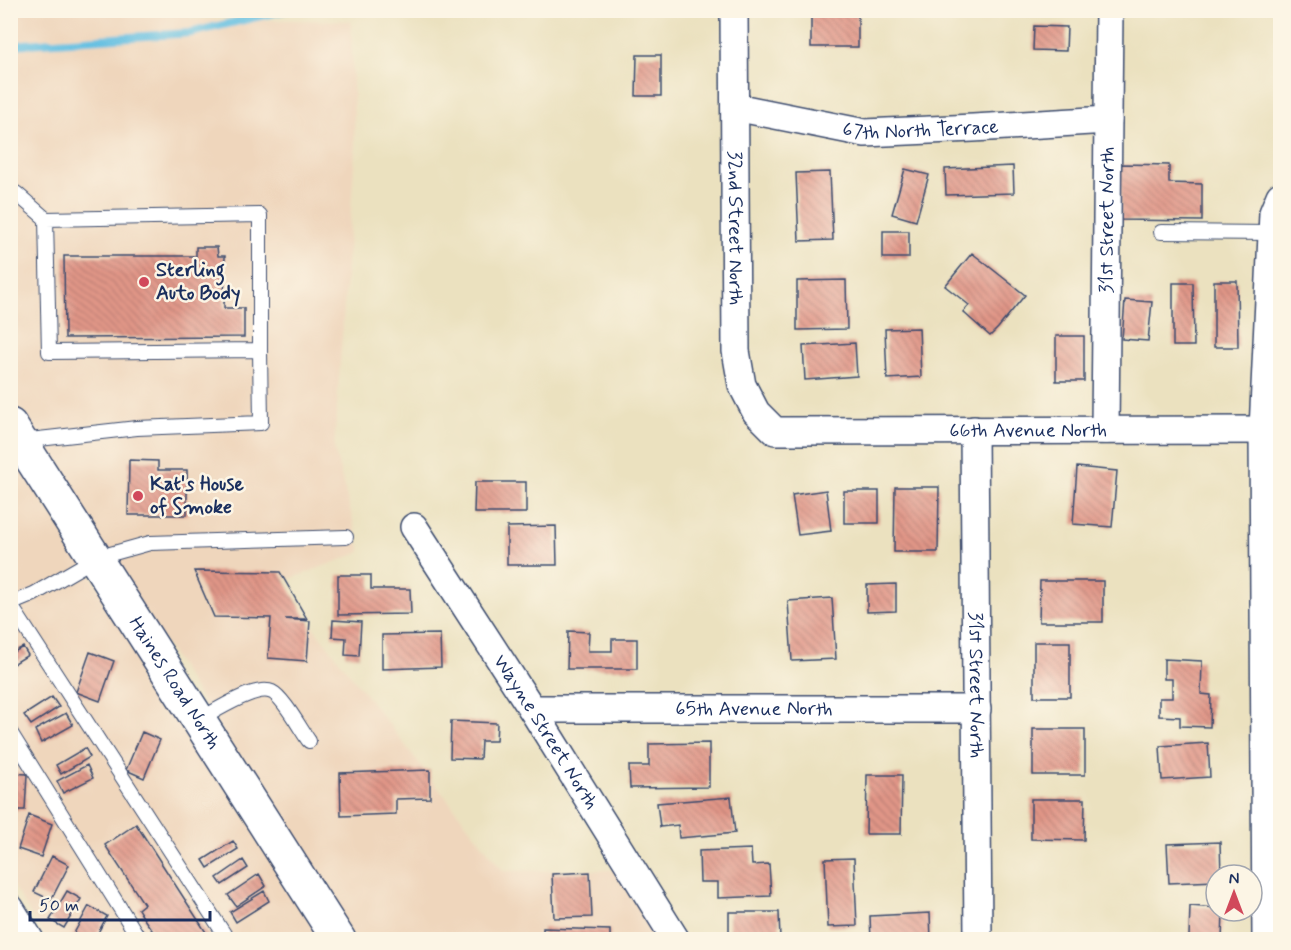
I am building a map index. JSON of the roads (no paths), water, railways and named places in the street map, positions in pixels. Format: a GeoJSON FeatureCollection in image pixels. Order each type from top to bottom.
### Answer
{"type":"FeatureCollection","features":[{"type":"Feature","properties":{"kind":"street","name":"32nd Street North"},"geometry":{"type":"LineString","coordinates":[[734,10],[736,351],[742,385],[756,412],[775,431]]}},
{"type":"Feature","properties":{"kind":"street","name":"31st Street North"},"geometry":{"type":"LineString","coordinates":[[1105,430],[1109,10]]}},
{"type":"Feature","properties":{"kind":"street","name":"67th North Terrace"},"geometry":{"type":"LineString","coordinates":[[735,107],[865,133],[1108,120]]}},
{"type":"Feature","properties":{"kind":"street"},"geometry":{"type":"LineString","coordinates":[[1266,939],[1272,233],[1273,213],[1281,196]]}},
{"type":"Feature","properties":{"kind":"street","name":"Haines Road North"},"geometry":{"type":"LineString","coordinates":[[13,430],[339,939]]}},
{"type":"Feature","properties":{"kind":"street","name":"31st Street North"},"geometry":{"type":"LineString","coordinates":[[974,430],[978,939]]}},
{"type":"Feature","properties":{"kind":"street","name":"66th Avenue North"},"geometry":{"type":"LineString","coordinates":[[775,431],[1272,430]]}},
{"type":"Feature","properties":{"kind":"street","name":"Wayne Street North"},"geometry":{"type":"LineString","coordinates":[[414,527],[532,709],[676,939]]}},
{"type":"Feature","properties":{"kind":"street","name":"65th Avenue North"},"geometry":{"type":"LineString","coordinates":[[532,709],[977,709]]}},
{"type":"Feature","properties":{"kind":"street"},"geometry":{"type":"LineString","coordinates":[[10,908],[30,939]]}},
{"type":"Feature","properties":{"kind":"lane"},"geometry":{"type":"LineString","coordinates":[[10,193],[15,193],[46,219],[260,215],[261,423],[13,430]]}},
{"type":"Feature","properties":{"kind":"lane"},"geometry":{"type":"LineString","coordinates":[[46,219],[49,352],[260,350]]}},
{"type":"Feature","properties":{"kind":"lane"},"geometry":{"type":"LineString","coordinates":[[1161,232],[1272,233]]}},
{"type":"Feature","properties":{"kind":"lane"},"geometry":{"type":"LineString","coordinates":[[228,939],[10,604],[34,594],[96,558],[150,543],[346,537]]}},
{"type":"Feature","properties":{"kind":"lane"},"geometry":{"type":"LineString","coordinates":[[199,720],[250,693],[265,690],[273,692],[282,701],[309,741]]}},
{"type":"Feature","properties":{"kind":"lane"},"geometry":{"type":"LineString","coordinates":[[10,732],[140,939]]}},
{"type":"Feature","properties":{"kind":"waterway"},"geometry":{"type":"LineString","coordinates":[[10,45],[190,33],[285,10]]}},
{"type":"Feature","properties":{"kind":"place","name":"Sterling Auto Body"},"geometry":{"type":"Point","coordinates":[144,282]}},
{"type":"Feature","properties":{"kind":"place","name":"Kat's House of Smoke"},"geometry":{"type":"Point","coordinates":[138,496]}}]}
